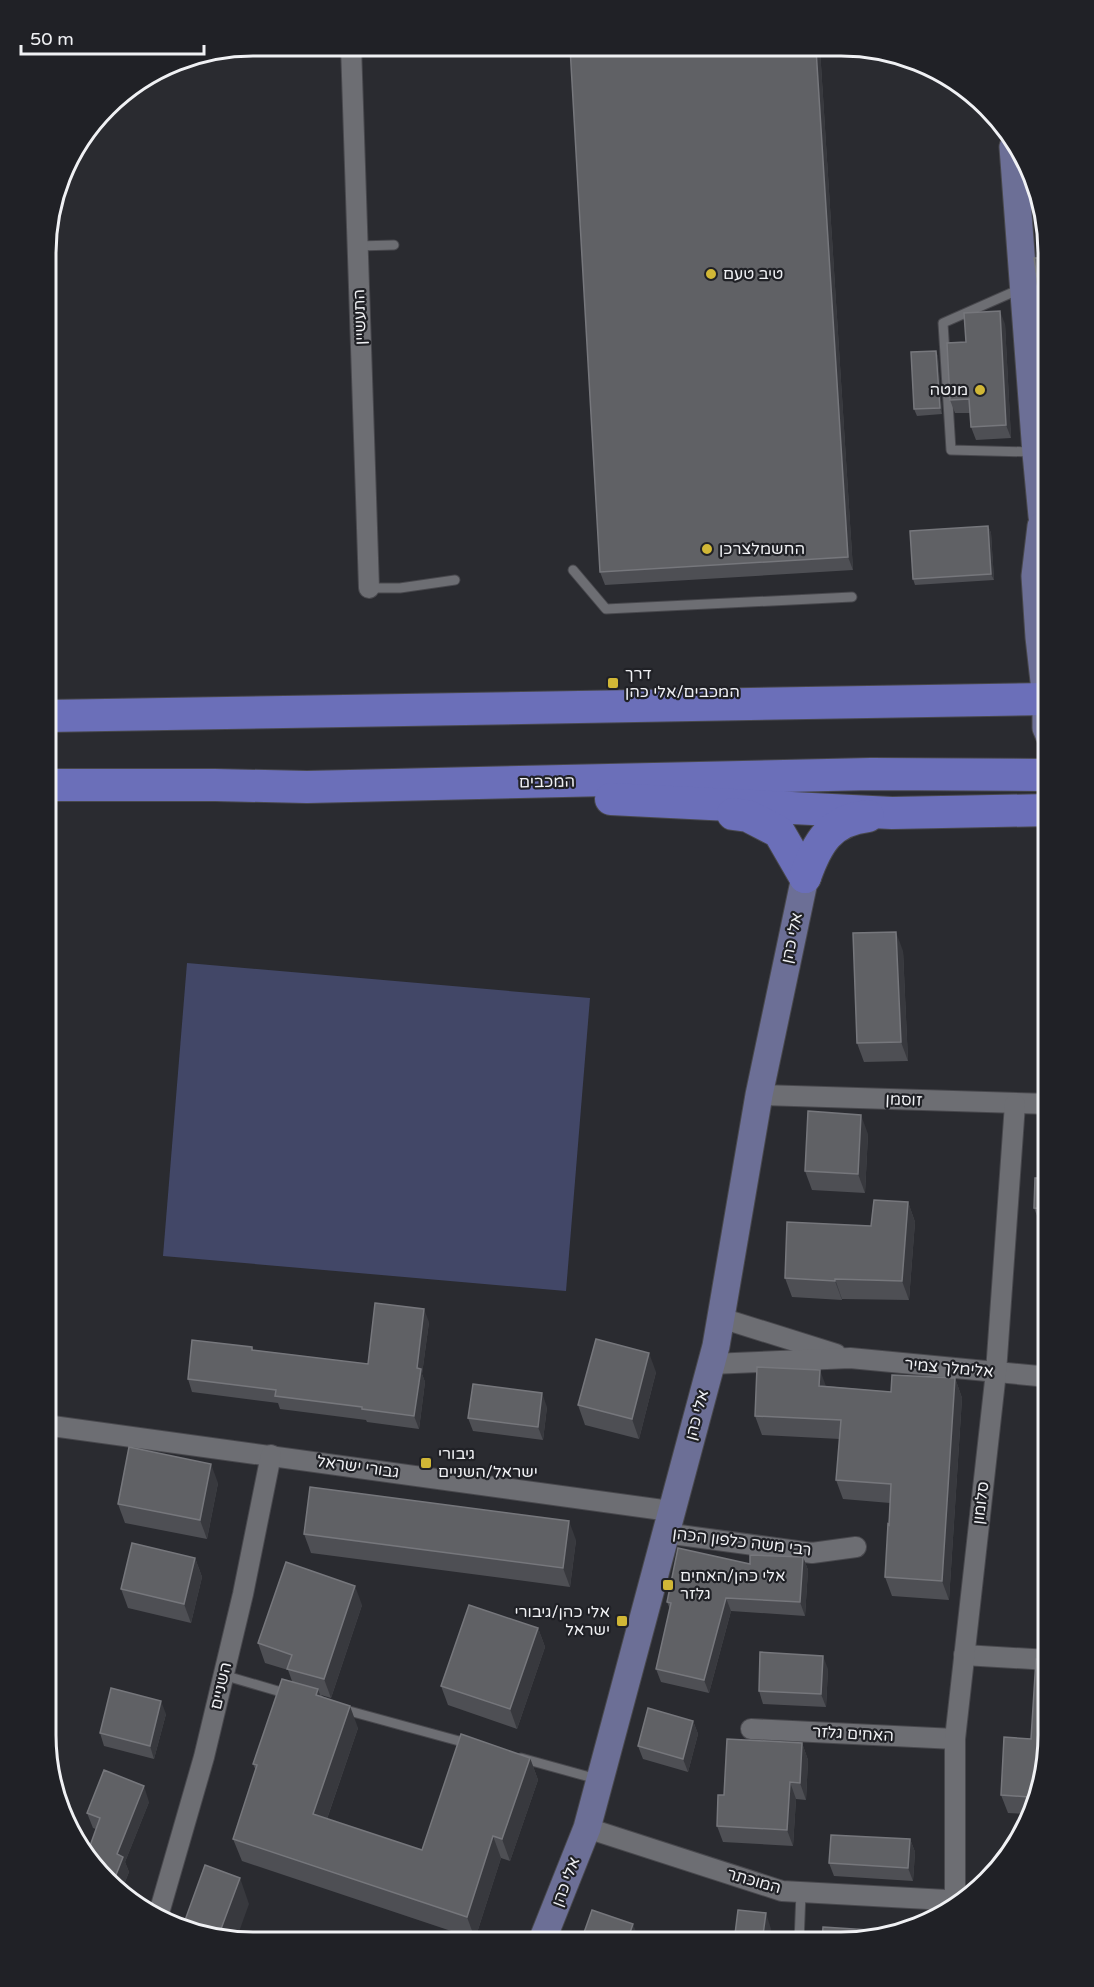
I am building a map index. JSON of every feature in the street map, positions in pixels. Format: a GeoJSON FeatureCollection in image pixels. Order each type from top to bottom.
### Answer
{"type":"FeatureCollection","features":[{"type":"Feature","properties":{"kind":"main road"},"geometry":{"type":"LineString","coordinates":[[56,716],[1038,699]]}},
{"type":"Feature","properties":{"kind":"main road","name":"המכבים"},"geometry":{"type":"LineString","coordinates":[[56,785],[307,787],[859,775],[1038,775]]}},
{"type":"Feature","properties":{"kind":"main road"},"geometry":{"type":"LineString","coordinates":[[307,787],[892,813],[1038,810]]}},
{"type":"Feature","properties":{"kind":"main road"},"geometry":{"type":"LineString","coordinates":[[632,800],[748,816],[778,832],[804,877]]}},
{"type":"Feature","properties":{"kind":"main road"},"geometry":{"type":"LineString","coordinates":[[804,877],[813,852],[832,830],[852,818],[892,813]]}},
{"type":"Feature","properties":{"kind":"street","name":"התעשיין"},"geometry":{"type":"LineString","coordinates":[[351,56],[369,588]]}},
{"type":"Feature","properties":{"kind":"street"},"geometry":{"type":"LineString","coordinates":[[1013,156],[1038,474]]}},
{"type":"Feature","properties":{"kind":"street"},"geometry":{"type":"LineString","coordinates":[[1038,550],[1035,576],[1038,637]]}},
{"type":"Feature","properties":{"kind":"street","name":"אלי כהן"},"geometry":{"type":"LineString","coordinates":[[546,1932],[587,1828],[711,1364],[759,1095],[804,877]]}},
{"type":"Feature","properties":{"kind":"street","name":"זוסמן"},"geometry":{"type":"LineString","coordinates":[[759,1095],[1038,1104]]}},
{"type":"Feature","properties":{"kind":"street","name":"סלומון"},"geometry":{"type":"LineString","coordinates":[[960,1892],[955,1738],[996,1372],[1015,1104]]}},
{"type":"Feature","properties":{"kind":"street","name":"אלימלך צמיר"},"geometry":{"type":"LineString","coordinates":[[721,1318],[850,1358]]}},
{"type":"Feature","properties":{"kind":"street","name":"אלימלך צמיר"},"geometry":{"type":"LineString","coordinates":[[711,1364],[850,1358],[1038,1376]]}},
{"type":"Feature","properties":{"kind":"street","name":"גבורי ישראל"},"geometry":{"type":"LineString","coordinates":[[56,1426],[270,1455],[668,1522]]}},
{"type":"Feature","properties":{"kind":"street","name":"השניים"},"geometry":{"type":"LineString","coordinates":[[160,1908],[204,1757],[224,1675],[243,1594],[270,1455]]}},
{"type":"Feature","properties":{"kind":"street","name":"רבי משה כלפון הכהן"},"geometry":{"type":"LineString","coordinates":[[668,1522],[812,1553],[856,1547]]}},
{"type":"Feature","properties":{"kind":"street"},"geometry":{"type":"LineString","coordinates":[[964,1655],[1038,1659]]}},
{"type":"Feature","properties":{"kind":"street","name":"האחים גלזר"},"geometry":{"type":"LineString","coordinates":[[751,1729],[955,1738]]}},
{"type":"Feature","properties":{"kind":"street","name":"המוכתר"},"geometry":{"type":"LineString","coordinates":[[587,1828],[782,1891],[947,1900]]}},
{"type":"Feature","properties":{"kind":"lane"},"geometry":{"type":"LineString","coordinates":[[357,246],[394,245]]}},
{"type":"Feature","properties":{"kind":"lane"},"geometry":{"type":"LineString","coordinates":[[1024,287],[943,323],[951,450],[1036,453]]}},
{"type":"Feature","properties":{"kind":"lane"},"geometry":{"type":"LineString","coordinates":[[573,570],[606,609],[852,597]]}},
{"type":"Feature","properties":{"kind":"lane"},"geometry":{"type":"LineString","coordinates":[[369,588],[400,588],[455,580]]}},
{"type":"Feature","properties":{"kind":"lane"},"geometry":{"type":"LineString","coordinates":[[224,1675],[300,1697]]}},
{"type":"Feature","properties":{"kind":"lane"},"geometry":{"type":"LineString","coordinates":[[333,1706],[483,1747]]}},
{"type":"Feature","properties":{"kind":"lane"},"geometry":{"type":"LineString","coordinates":[[506,1754],[600,1780]]}},
{"type":"Feature","properties":{"kind":"lane"},"geometry":{"type":"LineString","coordinates":[[799,1932],[801,1892]]}},
{"type":"Feature","properties":{"kind":"shaded area"},"geometry":{"type":"Polygon","coordinates":[[[187,963],[590,998],[566,1291],[163,1256],[187,963]]]}},
{"type":"Feature","properties":{"kind":"building","name":"טיב טעם"},"geometry":{"type":"Polygon","coordinates":[[[571,56],[816,56],[848,557],[600,572],[571,56]]]}},
{"type":"Feature","properties":{"kind":"building"},"geometry":{"type":"Polygon","coordinates":[[[1034,258],[1038,258],[1038,285],[1034,258]]]}},
{"type":"Feature","properties":{"kind":"building"},"geometry":{"type":"Polygon","coordinates":[[[1000,311],[1006,425],[971,427],[969,399],[950,400],[947,343],[966,342],[964,313],[1000,311]]]}},
{"type":"Feature","properties":{"kind":"building"},"geometry":{"type":"Polygon","coordinates":[[[936,351],[940,408],[914,409],[911,352],[936,351]]]}},
{"type":"Feature","properties":{"kind":"building"},"geometry":{"type":"Polygon","coordinates":[[[988,526],[991,574],[913,579],[910,531],[988,526]]]}},
{"type":"Feature","properties":{"kind":"building"},"geometry":{"type":"Polygon","coordinates":[[[896,932],[901,1042],[857,1043],[853,933],[896,932]]]}},
{"type":"Feature","properties":{"kind":"building"},"geometry":{"type":"Polygon","coordinates":[[[808,1111],[861,1115],[858,1174],[805,1171],[808,1111]]]}},
{"type":"Feature","properties":{"kind":"building"},"geometry":{"type":"Polygon","coordinates":[[[1035,1178],[1038,1178],[1038,1208],[1034,1208],[1035,1178]]]}},
{"type":"Feature","properties":{"kind":"building"},"geometry":{"type":"Polygon","coordinates":[[[874,1200],[908,1202],[902,1281],[785,1278],[787,1222],[871,1226],[874,1200]]]}},
{"type":"Feature","properties":{"kind":"building"},"geometry":{"type":"Polygon","coordinates":[[[375,1303],[424,1309],[417,1368],[421,1369],[414,1416],[275,1396],[276,1390],[188,1379],[192,1340],[252,1347],[252,1350],[368,1364],[375,1303]]]}},
{"type":"Feature","properties":{"kind":"building"},"geometry":{"type":"Polygon","coordinates":[[[596,1339],[649,1353],[632,1419],[578,1405],[596,1339]]]}},
{"type":"Feature","properties":{"kind":"building"},"geometry":{"type":"Polygon","coordinates":[[[757,1367],[820,1370],[819,1386],[891,1392],[892,1375],[955,1378],[942,1581],[885,1577],[891,1484],[836,1480],[841,1420],[755,1416],[757,1367]]]}},
{"type":"Feature","properties":{"kind":"building"},"geometry":{"type":"Polygon","coordinates":[[[473,1384],[542,1393],[538,1427],[468,1418],[473,1384]]]}},
{"type":"Feature","properties":{"kind":"building"},"geometry":{"type":"Polygon","coordinates":[[[129,1447],[211,1464],[200,1520],[118,1504],[129,1447]]]}},
{"type":"Feature","properties":{"kind":"building"},"geometry":{"type":"Polygon","coordinates":[[[310,1487],[569,1521],[563,1568],[304,1534],[310,1487]]]}},
{"type":"Feature","properties":{"kind":"building"},"geometry":{"type":"Polygon","coordinates":[[[132,1543],[195,1558],[184,1604],[121,1589],[132,1543]]]}},
{"type":"Feature","properties":{"kind":"building"},"geometry":{"type":"Polygon","coordinates":[[[678,1548],[750,1564],[750,1555],[803,1557],[800,1602],[726,1598],[704,1680],[656,1669],[671,1603],[667,1602],[678,1548]]]}},
{"type":"Feature","properties":{"kind":"building"},"geometry":{"type":"Polygon","coordinates":[[[286,1562],[355,1586],[324,1679],[287,1669],[292,1655],[258,1643],[286,1562]]]}},
{"type":"Feature","properties":{"kind":"building"},"geometry":{"type":"Polygon","coordinates":[[[469,1605],[538,1628],[510,1709],[441,1686],[469,1605]]]}},
{"type":"Feature","properties":{"kind":"building"},"geometry":{"type":"Polygon","coordinates":[[[760,1652],[823,1656],[821,1694],[759,1691],[760,1652]]]}},
{"type":"Feature","properties":{"kind":"building"},"geometry":{"type":"Polygon","coordinates":[[[1036,1659],[1038,1659],[1038,1748],[1035,1773],[1028,1797],[1001,1795],[1004,1737],[1031,1739],[1036,1659]]]}},
{"type":"Feature","properties":{"kind":"building"},"geometry":{"type":"Polygon","coordinates":[[[282,1679],[318,1689],[316,1695],[350,1706],[313,1814],[422,1850],[461,1734],[530,1758],[502,1839],[493,1836],[467,1917],[233,1839],[257,1765],[253,1764],[282,1679]]]}},
{"type":"Feature","properties":{"kind":"building"},"geometry":{"type":"Polygon","coordinates":[[[111,1688],[161,1701],[150,1746],[100,1733],[111,1688]]]}},
{"type":"Feature","properties":{"kind":"building"},"geometry":{"type":"Polygon","coordinates":[[[648,1708],[693,1721],[683,1759],[638,1746],[648,1708]]]}},
{"type":"Feature","properties":{"kind":"building"},"geometry":{"type":"Polygon","coordinates":[[[727,1739],[802,1743],[800,1783],[790,1782],[787,1830],[717,1826],[718,1795],[724,1795],[727,1739]]]}},
{"type":"Feature","properties":{"kind":"building"},"geometry":{"type":"Polygon","coordinates":[[[104,1770],[144,1786],[117,1854],[123,1857],[115,1876],[90,1846],[100,1818],[87,1813],[104,1770]]]}},
{"type":"Feature","properties":{"kind":"building"},"geometry":{"type":"Polygon","coordinates":[[[831,1835],[910,1839],[908,1868],[829,1863],[831,1835]]]}},
{"type":"Feature","properties":{"kind":"building"},"geometry":{"type":"Polygon","coordinates":[[[205,1865],[240,1878],[221,1929],[185,1920],[205,1865]]]}},
{"type":"Feature","properties":{"kind":"building"},"geometry":{"type":"Polygon","coordinates":[[[592,1910],[633,1924],[630,1932],[584,1932],[592,1910]]]}},
{"type":"Feature","properties":{"kind":"building"},"geometry":{"type":"Polygon","coordinates":[[[738,1910],[766,1913],[763,1932],[735,1932],[738,1910]]]}},
{"type":"Feature","properties":{"kind":"building"},"geometry":{"type":"Polygon","coordinates":[[[823,1927],[866,1930],[842,1932],[823,1932],[823,1927]]]}},
{"type":"Feature","properties":{"kind":"place","name":"טיב טעם"},"geometry":{"type":"Point","coordinates":[711,274]}},
{"type":"Feature","properties":{"kind":"place","name":"מנטה"},"geometry":{"type":"Point","coordinates":[980,390]}},
{"type":"Feature","properties":{"kind":"place","name":"החשמלצרכן"},"geometry":{"type":"Point","coordinates":[707,549]}},
{"type":"Feature","properties":{"kind":"place","name":"דרך המכבים/אלי כהן"},"geometry":{"type":"Point","coordinates":[613,683]}},
{"type":"Feature","properties":{"kind":"place","name":"גיבורי ישראל/השניים"},"geometry":{"type":"Point","coordinates":[426,1463]}},
{"type":"Feature","properties":{"kind":"place","name":"אלי כהן/האחים גלזר"},"geometry":{"type":"Point","coordinates":[668,1585]}},
{"type":"Feature","properties":{"kind":"place","name":"אלי כהן/גיבורי ישראל"},"geometry":{"type":"Point","coordinates":[622,1621]}}]}
